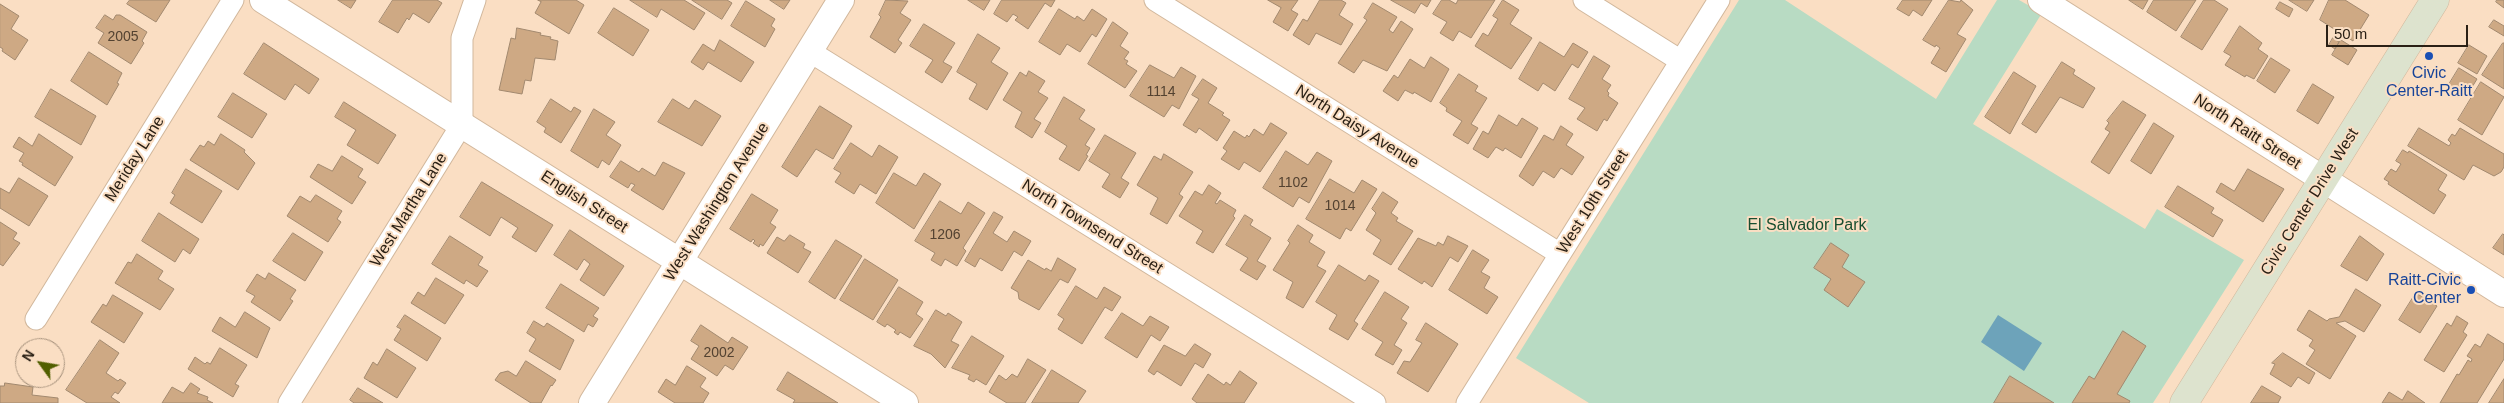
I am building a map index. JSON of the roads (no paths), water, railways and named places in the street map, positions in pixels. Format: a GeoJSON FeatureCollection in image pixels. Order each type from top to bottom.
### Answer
{"type":"FeatureCollection","features":[{"type":"Feature","properties":{"kind":"main road","name":"Civic Center Drive West"},"geometry":{"type":"LineString","coordinates":[[2186,402],[2435,0]]}},
{"type":"Feature","properties":{"kind":"street","name":"Meriday Lane"},"geometry":{"type":"LineString","coordinates":[[36,319],[233,0]]}},
{"type":"Feature","properties":{"kind":"street","name":"English Street"},"geometry":{"type":"LineString","coordinates":[[263,0],[462,124],[899,402]]}},
{"type":"Feature","properties":{"kind":"street"},"geometry":{"type":"LineString","coordinates":[[462,124],[462,38],[475,0]]}},
{"type":"Feature","properties":{"kind":"street","name":"West Washington Avenue"},"geometry":{"type":"LineString","coordinates":[[592,403],[841,0]]}},
{"type":"Feature","properties":{"kind":"street","name":"North Daisy Avenue"},"geometry":{"type":"LineString","coordinates":[[1155,0],[1560,254]]}},
{"type":"Feature","properties":{"kind":"street"},"geometry":{"type":"LineString","coordinates":[[1584,0],[1681,61]]}},
{"type":"Feature","properties":{"kind":"street","name":"West 10th Street"},"geometry":{"type":"LineString","coordinates":[[1467,403],[1719,0]]}},
{"type":"Feature","properties":{"kind":"street","name":"North Raitt Street"},"geometry":{"type":"LineString","coordinates":[[2041,0],[2323,181],[2504,294]]}},
{"type":"Feature","properties":{"kind":"street","name":"North Townsend Street"},"geometry":{"type":"LineString","coordinates":[[809,51],[1375,403]]}},
{"type":"Feature","properties":{"kind":"street","name":"West Martha Lane"},"geometry":{"type":"LineString","coordinates":[[290,403],[462,124]]}},
{"type":"Feature","properties":{"kind":"water"},"geometry":{"type":"Polygon","coordinates":[[[1998,315],[2042,343],[2024,371],[1981,342],[1998,315]]]}},
{"type":"Feature","properties":{"kind":"place","name":"Civic Center-Raitt"},"geometry":{"type":"Point","coordinates":[2429,56]}},
{"type":"Feature","properties":{"kind":"place","name":"Raitt-Civic Center"},"geometry":{"type":"Point","coordinates":[2471,290]}},
{"type":"Feature","properties":{"kind":"park label","name":"El Salvador Park"},"geometry":{"type":"Point","coordinates":[1807,226]}}]}
